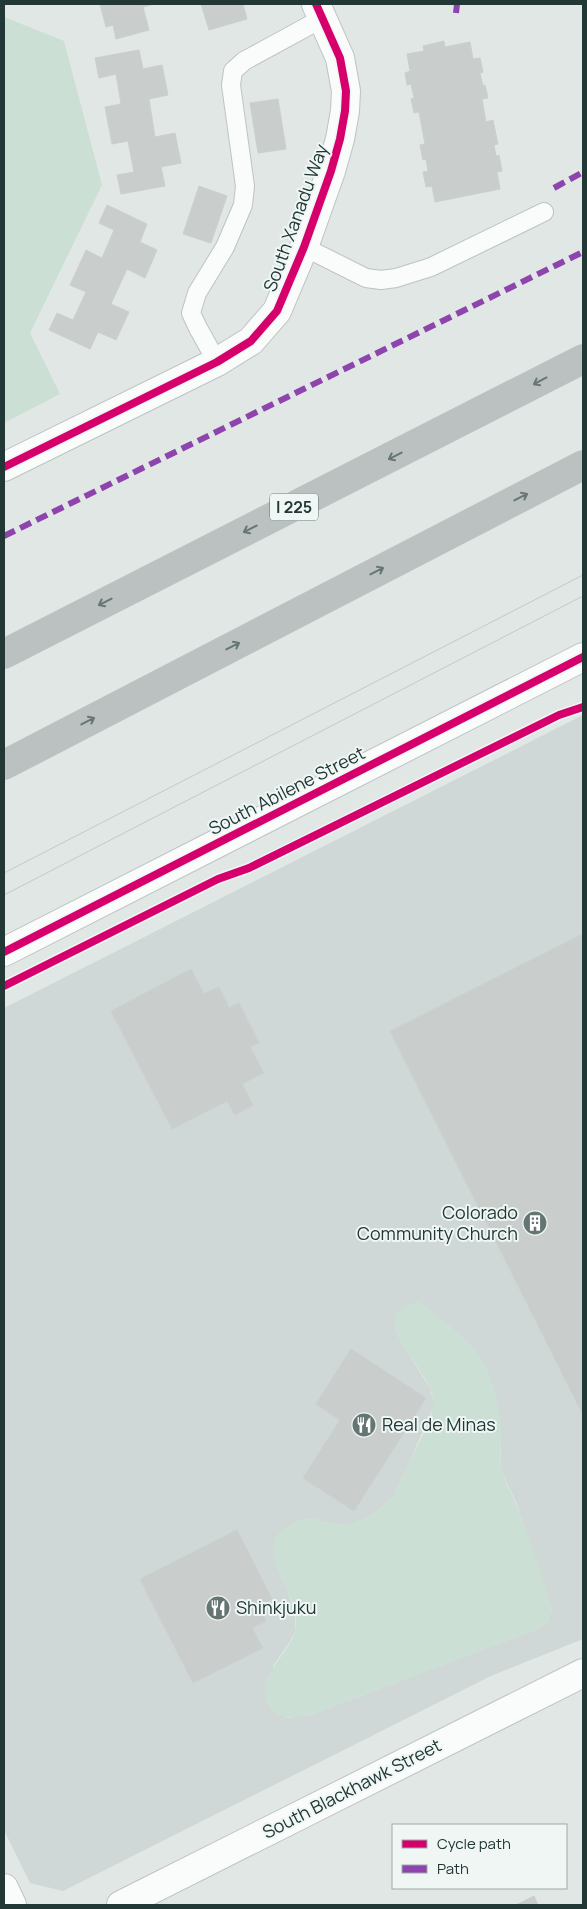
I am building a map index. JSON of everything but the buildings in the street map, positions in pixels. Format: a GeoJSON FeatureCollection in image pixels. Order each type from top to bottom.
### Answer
{"type":"FeatureCollection","features":[{"type":"Feature","properties":{"kind":"highway","name":"I 225"},"geometry":{"type":"LineString","coordinates":[[4,654],[583,359]]}},
{"type":"Feature","properties":{"kind":"highway"},"geometry":{"type":"LineString","coordinates":[[4,766],[583,465]]}},
{"type":"Feature","properties":{"kind":"street","name":"South Xanadu Way"},"geometry":{"type":"LineString","coordinates":[[4,467],[217,362],[251,341],[277,311],[304,247],[331,171],[343,126],[346,103],[345,82],[340,58],[320,11]]}},
{"type":"Feature","properties":{"kind":"street","name":"South Abilene Street"},"geometry":{"type":"LineString","coordinates":[[4,952],[583,657]]}},
{"type":"Feature","properties":{"kind":"street","name":"South Blackhawk Street"},"geometry":{"type":"LineString","coordinates":[[121,1905],[583,1672]]}},
{"type":"Feature","properties":{"kind":"street"},"geometry":{"type":"LineString","coordinates":[[4,1888],[12,1905]]}},
{"type":"Feature","properties":{"kind":"lane"},"geometry":{"type":"LineString","coordinates":[[217,362],[191,312],[197,293],[222,252],[243,205],[245,186],[231,85],[233,71],[237,66],[320,11]]}},
{"type":"Feature","properties":{"kind":"lane"},"geometry":{"type":"LineString","coordinates":[[304,247],[366,278],[381,280],[396,278],[431,267],[544,212]]}},
{"type":"Feature","properties":{"kind":"shaded area"},"geometry":{"type":"Polygon","coordinates":[[[583,715],[583,1639],[493,1675],[63,1891],[30,1883],[4,1830],[4,1008],[583,715]],[[395,1318],[396,1331],[403,1346],[430,1388],[434,1406],[394,1496],[374,1514],[352,1524],[333,1524],[311,1518],[288,1593],[295,1612],[295,1632],[273,1666],[287,1718],[313,1714],[537,1629],[548,1622],[552,1609],[516,1502],[501,1470],[501,1428],[395,1318]]]}},
{"type":"Feature","properties":{"kind":"green space"},"geometry":{"type":"Polygon","coordinates":[[[4,17],[64,41],[102,185],[30,333],[60,394],[4,423],[4,17]]]}},
{"type":"Feature","properties":{"kind":"green space"},"geometry":{"type":"Polygon","coordinates":[[[419,1302],[453,1328],[466,1341],[486,1368],[493,1385],[501,1427],[500,1456],[502,1468],[526,1530],[552,1609],[548,1622],[537,1629],[313,1714],[294,1717],[283,1716],[273,1711],[269,1706],[265,1696],[265,1686],[268,1676],[292,1640],[296,1619],[292,1603],[275,1562],[274,1543],[278,1534],[285,1528],[303,1519],[312,1518],[334,1524],[359,1521],[381,1508],[395,1493],[426,1428],[433,1407],[433,1397],[430,1388],[400,1340],[395,1327],[396,1316],[403,1307],[419,1302]]]}},
{"type":"Feature","properties":{"kind":"tram line"},"geometry":{"type":"LineString","coordinates":[[4,873],[583,575]]}},
{"type":"Feature","properties":{"kind":"tram line"},"geometry":{"type":"LineString","coordinates":[[4,895],[583,596]]}},
{"type":"Feature","properties":{"kind":"marked path"},"geometry":{"type":"LineString","coordinates":[[456,13],[457,4]]}},
{"type":"Feature","properties":{"kind":"marked path"},"geometry":{"type":"LineString","coordinates":[[554,188],[583,172]]}},
{"type":"Feature","properties":{"kind":"marked path"},"geometry":{"type":"LineString","coordinates":[[4,536],[583,252]]}},
{"type":"Feature","properties":{"kind":"cycle path"},"geometry":{"type":"LineString","coordinates":[[4,467],[217,362],[251,341],[277,311],[304,247],[331,171],[345,111],[346,91],[340,58],[316,4]]}},
{"type":"Feature","properties":{"kind":"cycle path"},"geometry":{"type":"LineString","coordinates":[[4,952],[583,657]]}},
{"type":"Feature","properties":{"kind":"cycle path"},"geometry":{"type":"LineString","coordinates":[[4,986],[218,879],[249,868],[559,715],[583,707]]}},
{"type":"Feature","properties":{"kind":"place","name":"Colorado Community Church"},"geometry":{"type":"Point","coordinates":[535,1223]}},
{"type":"Feature","properties":{"kind":"place","name":"Real de Minas"},"geometry":{"type":"Point","coordinates":[364,1425]}},
{"type":"Feature","properties":{"kind":"place","name":"Shinkjuku"},"geometry":{"type":"Point","coordinates":[218,1608]}}]}
